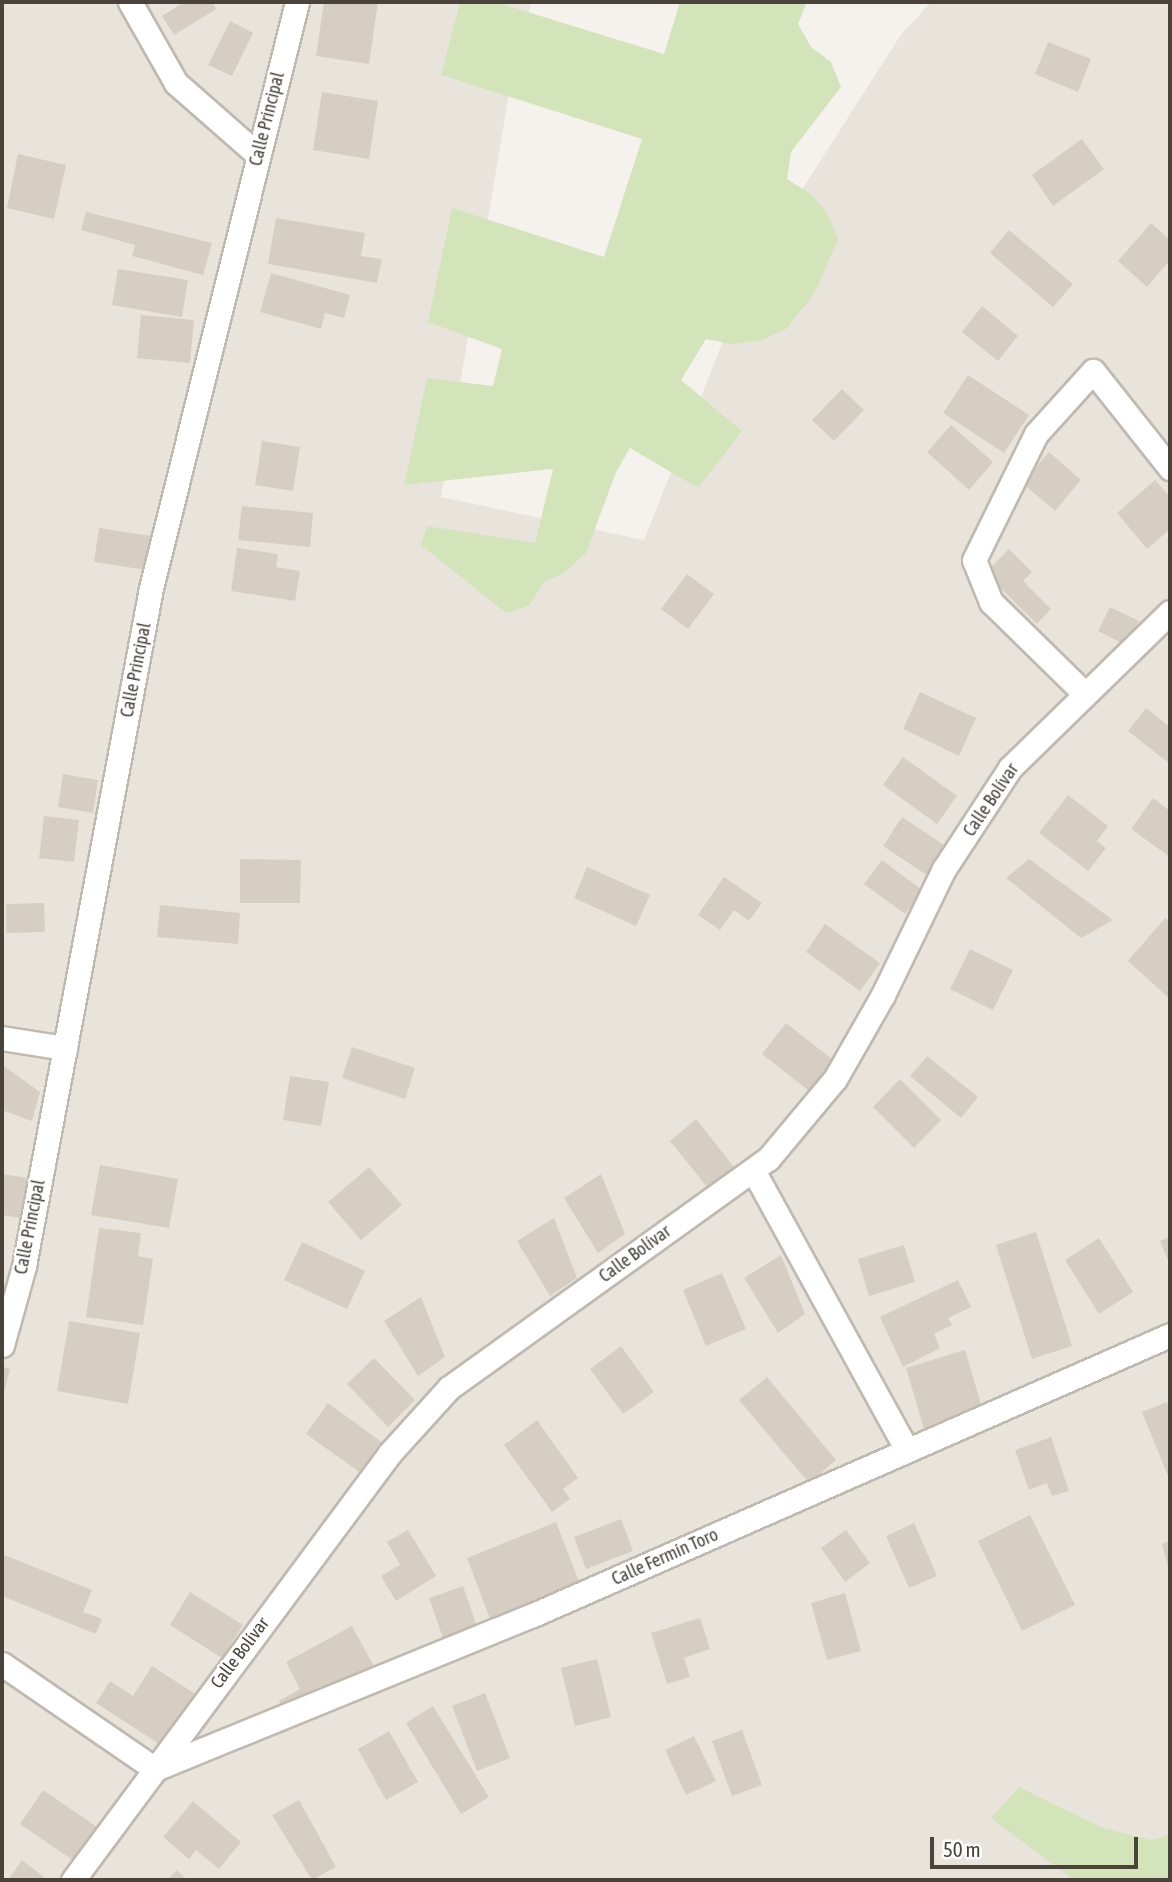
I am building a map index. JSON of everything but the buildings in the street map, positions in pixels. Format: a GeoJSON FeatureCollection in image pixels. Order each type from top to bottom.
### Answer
{"type":"FeatureCollection","features":[{"type":"Feature","properties":{"kind":"street"},"geometry":{"type":"LineString","coordinates":[[130,2],[176,83],[258,155]]}},
{"type":"Feature","properties":{"kind":"street","name":"Calle Principal"},"geometry":{"type":"LineString","coordinates":[[2,1345],[24,1266],[151,588],[297,2]]}},
{"type":"Feature","properties":{"kind":"street"},"geometry":{"type":"LineString","coordinates":[[1083,692],[991,602],[974,560],[1036,434],[1093,371],[1170,468]]}},
{"type":"Feature","properties":{"kind":"street","name":"Calle Bolívar"},"geometry":{"type":"LineString","coordinates":[[73,1880],[390,1453],[449,1388],[768,1159],[835,1079],[883,995],[944,869],[1010,768],[1083,692],[1170,612]]}},
{"type":"Feature","properties":{"kind":"street"},"geometry":{"type":"LineString","coordinates":[[2,1038],[65,1048]]}},
{"type":"Feature","properties":{"kind":"street"},"geometry":{"type":"LineString","coordinates":[[753,1170],[907,1450]]}},
{"type":"Feature","properties":{"kind":"street","name":"Calle Fermín Toro"},"geometry":{"type":"LineString","coordinates":[[155,1769],[533,1615],[1170,1335]]}},
{"type":"Feature","properties":{"kind":"street"},"geometry":{"type":"LineString","coordinates":[[2,1664],[155,1769]]}},
{"type":"Feature","properties":{"kind":"shaded area"},"geometry":{"type":"Polygon","coordinates":[[[2,2],[531,2],[511,82],[441,497],[644,540],[752,268],[900,36],[931,2],[1170,2],[1170,1880],[2,1880],[2,2]]]}},
{"type":"Feature","properties":{"kind":"green space"},"geometry":{"type":"Polygon","coordinates":[[[460,2],[495,2],[664,54],[680,2],[807,2],[798,24],[811,47],[831,62],[841,87],[791,152],[787,179],[811,194],[827,213],[838,239],[814,294],[786,329],[762,340],[731,344],[706,339],[681,380],[742,431],[698,488],[630,448],[616,472],[586,553],[565,572],[543,583],[530,605],[506,613],[421,545],[427,526],[535,543],[553,469],[404,485],[427,378],[493,386],[502,349],[428,322],[452,208],[604,257],[642,139],[441,75],[460,2]]]}},
{"type":"Feature","properties":{"kind":"green space"},"geometry":{"type":"Polygon","coordinates":[[[1019,1787],[1103,1828],[1151,1840],[1170,1835],[1170,1880],[1074,1880],[991,1818],[1019,1787]]]}}]}
